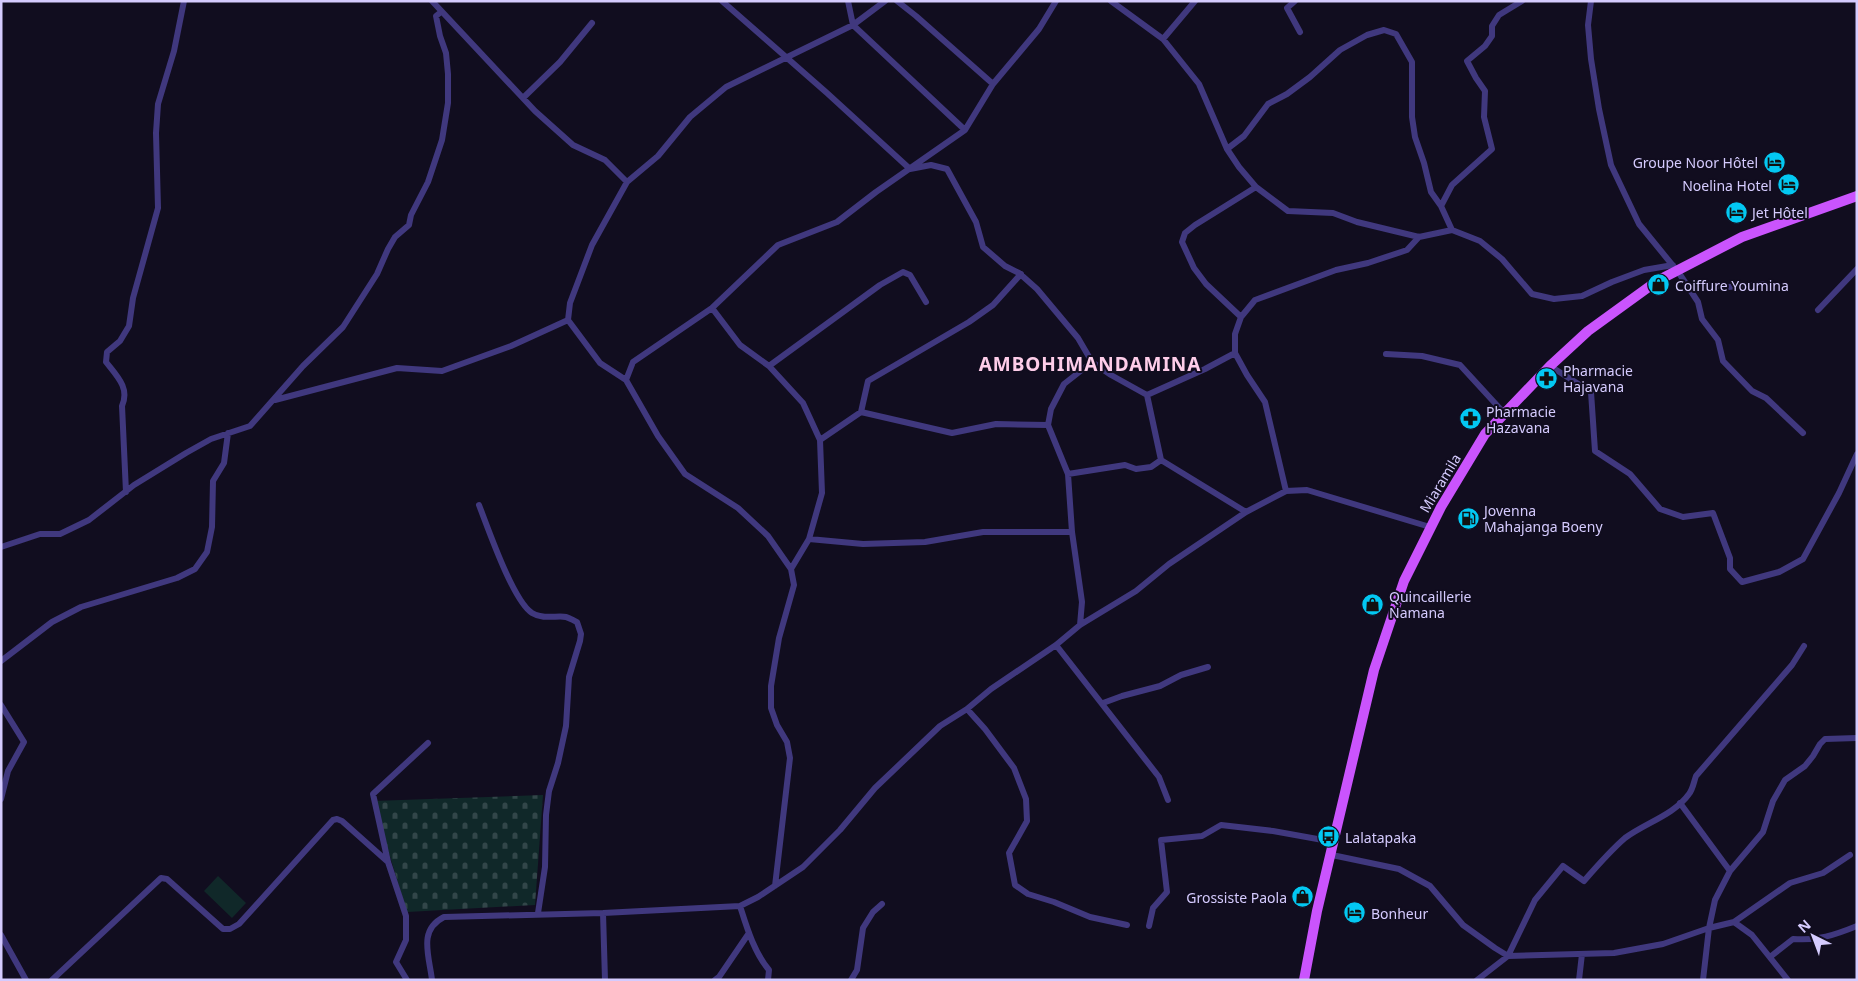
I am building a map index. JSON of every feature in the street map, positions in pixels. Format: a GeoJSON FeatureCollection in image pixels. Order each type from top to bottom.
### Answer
{"type":"FeatureCollection","features":[{"type":"Feature","properties":{"kind":"main road","name":"Miaramila"},"geometry":{"type":"LineString","coordinates":[[1304,980],[1317,911],[1332,855],[1374,670],[1404,581],[1430,527],[1485,434],[1550,366],[1602,320],[1675,268],[1742,237],[1857,196]]}},
{"type":"Feature","properties":{"kind":"street"},"geometry":{"type":"LineString","coordinates":[[126,492],[122,406],[124,401],[123,384],[106,362],[107,352],[120,341],[129,326],[133,298],[158,208],[156,133],[158,104],[174,51],[184,1]]}},
{"type":"Feature","properties":{"kind":"street"},"geometry":{"type":"LineString","coordinates":[[432,1],[534,111],[573,145],[605,160],[627,182]]}},
{"type":"Feature","properties":{"kind":"street"},"geometry":{"type":"LineString","coordinates":[[722,1],[786,56],[910,169]]}},
{"type":"Feature","properties":{"kind":"street"},"geometry":{"type":"LineString","coordinates":[[848,1],[853,25],[965,130]]}},
{"type":"Feature","properties":{"kind":"street"},"geometry":{"type":"LineString","coordinates":[[775,886],[790,758],[787,742],[777,725],[771,708],[771,686],[779,638],[794,585],[791,569],[768,536],[738,508],[685,474],[658,436],[626,380],[600,363],[568,320],[570,303],[592,245],[627,182],[658,156],[690,116],[726,87],[786,56],[853,25],[885,1]]}},
{"type":"Feature","properties":{"kind":"street"},"geometry":{"type":"LineString","coordinates":[[897,1],[993,84]]}},
{"type":"Feature","properties":{"kind":"street"},"geometry":{"type":"LineString","coordinates":[[626,380],[633,362],[712,308],[778,245],[837,222],[876,192],[965,130],[993,84],[1039,29],[1056,1]]}},
{"type":"Feature","properties":{"kind":"street"},"geometry":{"type":"LineString","coordinates":[[1111,1],[1163,39],[1198,84],[1227,149],[1239,167],[1256,186],[1288,211],[1334,213],[1357,222],[1419,237],[1452,230],[1480,241],[1502,259],[1532,294],[1554,299],[1582,296],[1644,270],[1675,268]]}},
{"type":"Feature","properties":{"kind":"street"},"geometry":{"type":"LineString","coordinates":[[1163,39],[1196,1]]}},
{"type":"Feature","properties":{"kind":"street"},"geometry":{"type":"LineString","coordinates":[[1295,1],[1287,8],[1300,32]]}},
{"type":"Feature","properties":{"kind":"street"},"geometry":{"type":"LineString","coordinates":[[1441,206],[1452,185],[1492,149],[1484,117],[1485,91],[1467,61],[1485,46],[1492,36],[1492,26],[1499,15],[1522,1]]}},
{"type":"Feature","properties":{"kind":"street"},"geometry":{"type":"LineString","coordinates":[[1591,1],[1588,25],[1591,59],[1611,165],[1640,224],[1675,268],[1698,302],[1702,319],[1718,340],[1723,361],[1752,391],[1766,398],[1803,433]]}},
{"type":"Feature","properties":{"kind":"street"},"geometry":{"type":"LineString","coordinates":[[1,546],[40,534],[60,534],[89,520],[134,485],[186,453],[211,439],[250,426],[303,366],[343,327],[377,274],[391,243],[409,225],[411,215],[428,182],[442,140],[448,103],[446,53],[436,16],[441,12]]}},
{"type":"Feature","properties":{"kind":"street"},"geometry":{"type":"LineString","coordinates":[[523,98],[560,62],[592,23]]}},
{"type":"Feature","properties":{"kind":"street"},"geometry":{"type":"LineString","coordinates":[[1227,149],[1244,136],[1268,104],[1287,94],[1310,77],[1340,50],[1367,36],[1384,30],[1396,34],[1412,62],[1412,117],[1415,137],[1431,192],[1441,206],[1452,230]]}},
{"type":"Feature","properties":{"kind":"street"},"geometry":{"type":"LineString","coordinates":[[910,169],[931,165],[946,170],[976,222],[983,247],[1037,289],[1078,338],[1092,362],[1146,394],[1161,460],[1246,512]]}},
{"type":"Feature","properties":{"kind":"street"},"geometry":{"type":"LineString","coordinates":[[1241,317],[1200,276],[1194,268],[1182,242],[1185,233],[1256,186]]}},
{"type":"Feature","properties":{"kind":"street"},"geometry":{"type":"LineString","coordinates":[[1286,491],[1265,402],[1235,353],[1235,334],[1241,317],[1254,300],[1336,270],[1368,264],[1407,250],[1419,237]]}},
{"type":"Feature","properties":{"kind":"street"},"geometry":{"type":"LineString","coordinates":[[1818,310],[1857,269]]}},
{"type":"Feature","properties":{"kind":"street"},"geometry":{"type":"LineString","coordinates":[[768,366],[880,285],[903,272],[910,275],[926,302]]}},
{"type":"Feature","properties":{"kind":"street"},"geometry":{"type":"LineString","coordinates":[[820,440],[861,412],[868,381],[969,322],[993,305],[1020,274]]}},
{"type":"Feature","properties":{"kind":"street"},"geometry":{"type":"LineString","coordinates":[[1688,288],[1708,285],[1728,287],[1764,284]]}},
{"type":"Feature","properties":{"kind":"street"},"geometry":{"type":"LineString","coordinates":[[712,308],[740,345],[768,366],[803,403],[820,440],[822,494],[809,539],[791,569]]}},
{"type":"Feature","properties":{"kind":"street"},"geometry":{"type":"LineString","coordinates":[[274,401],[398,368],[442,371],[511,346],[568,320]]}},
{"type":"Feature","properties":{"kind":"street"},"geometry":{"type":"LineString","coordinates":[[1146,394],[1205,369],[1235,353]]}},
{"type":"Feature","properties":{"kind":"street"},"geometry":{"type":"LineString","coordinates":[[1386,354],[1422,356],[1460,365],[1504,413]]}},
{"type":"Feature","properties":{"kind":"street"},"geometry":{"type":"LineString","coordinates":[[1080,625],[1082,602],[1072,532],[1068,474],[1048,426],[1051,409],[1064,384],[1092,362]]}},
{"type":"Feature","properties":{"kind":"street"},"geometry":{"type":"LineString","coordinates":[[1550,366],[1591,392],[1595,451],[1630,474],[1660,509],[1683,517],[1713,513],[1730,558],[1730,569],[1742,582],[1779,572],[1803,559],[1857,454]]}},
{"type":"Feature","properties":{"kind":"street"},"geometry":{"type":"LineString","coordinates":[[861,412],[952,433],[996,424],[1048,426]]}},
{"type":"Feature","properties":{"kind":"street"},"geometry":{"type":"LineString","coordinates":[[1,661],[52,622],[81,607],[177,578],[195,569],[207,552],[212,527],[213,481],[224,463],[228,433]]}},
{"type":"Feature","properties":{"kind":"street"},"geometry":{"type":"LineString","coordinates":[[1068,474],[1125,465],[1136,469],[1151,467],[1161,460]]}},
{"type":"Feature","properties":{"kind":"street"},"geometry":{"type":"LineString","coordinates":[[432,980],[427,934],[430,927],[436,921],[444,917],[740,906],[758,897],[803,867],[824,847],[875,788],[940,726],[967,709],[991,689],[1080,625],[1136,591],[1169,564],[1246,512],[1286,491],[1307,490],[1430,527]]}},
{"type":"Feature","properties":{"kind":"street"},"geometry":{"type":"LineString","coordinates":[[479,505],[512,585],[526,607],[538,616],[556,618],[564,616],[577,622],[581,634],[569,677],[566,726],[558,764],[549,791],[546,815],[545,867],[538,913]]}},
{"type":"Feature","properties":{"kind":"street"},"geometry":{"type":"LineString","coordinates":[[809,539],[863,544],[925,542],[983,532],[1072,532]]}},
{"type":"Feature","properties":{"kind":"street"},"geometry":{"type":"LineString","coordinates":[[1056,644],[1159,777],[1168,800]]}},
{"type":"Feature","properties":{"kind":"street"},"geometry":{"type":"LineString","coordinates":[[1477,980],[1508,956],[1535,900],[1563,866],[1584,881],[1626,837],[1649,825],[1680,803],[1690,793],[1696,776],[1792,665],[1804,646]]}},
{"type":"Feature","properties":{"kind":"street"},"geometry":{"type":"LineString","coordinates":[[1103,703],[1160,686],[1181,675],[1208,667]]}},
{"type":"Feature","properties":{"kind":"street"},"geometry":{"type":"LineString","coordinates":[[1,705],[24,742],[8,771],[1,799]]}},
{"type":"Feature","properties":{"kind":"street"},"geometry":{"type":"LineString","coordinates":[[967,709],[985,729],[1014,768],[1026,799],[1027,820],[1009,853],[1015,885],[1028,894],[1054,902],[1090,918],[1127,925]]}},
{"type":"Feature","properties":{"kind":"street"},"geometry":{"type":"LineString","coordinates":[[1703,980],[1709,928],[1715,900],[1730,870],[1763,832],[1773,801],[1785,780],[1805,766],[1820,744],[1825,740],[1857,738]]}},
{"type":"Feature","properties":{"kind":"street"},"geometry":{"type":"LineString","coordinates":[[407,980],[396,962],[406,940],[406,916],[388,862],[373,794],[428,744]]}},
{"type":"Feature","properties":{"kind":"street"},"geometry":{"type":"LineString","coordinates":[[1680,803],[1730,870]]}},
{"type":"Feature","properties":{"kind":"street"},"geometry":{"type":"LineString","coordinates":[[52,980],[161,878],[167,879],[223,929],[230,929],[239,924],[333,820],[342,821],[388,862]]}},
{"type":"Feature","properties":{"kind":"street"},"geometry":{"type":"LineString","coordinates":[[1149,926],[1153,908],[1167,892],[1161,840],[1202,836],[1222,824],[1274,830],[1334,842]]}},
{"type":"Feature","properties":{"kind":"street"},"geometry":{"type":"LineString","coordinates":[[1332,855],[1399,869],[1430,886],[1463,924],[1508,956],[1614,953],[1663,944],[1709,928],[1734,922],[1790,883],[1823,873],[1850,855]]}},
{"type":"Feature","properties":{"kind":"street"},"geometry":{"type":"LineString","coordinates":[[851,980],[856,970],[864,928],[873,912],[882,904]]}},
{"type":"Feature","properties":{"kind":"street"},"geometry":{"type":"LineString","coordinates":[[740,906],[749,933],[764,964],[769,970],[768,980]]}},
{"type":"Feature","properties":{"kind":"street"},"geometry":{"type":"LineString","coordinates":[[603,912],[606,980]]}},
{"type":"Feature","properties":{"kind":"street"},"geometry":{"type":"LineString","coordinates":[[1734,922],[1752,935],[1788,980]]}},
{"type":"Feature","properties":{"kind":"street"},"geometry":{"type":"LineString","coordinates":[[1770,957],[1793,939],[1806,940],[1828,937],[1857,926]]}},
{"type":"Feature","properties":{"kind":"street"},"geometry":{"type":"LineString","coordinates":[[715,980],[749,933]]}},
{"type":"Feature","properties":{"kind":"street"},"geometry":{"type":"LineString","coordinates":[[1,935],[26,980]]}},
{"type":"Feature","properties":{"kind":"street"},"geometry":{"type":"LineString","coordinates":[[1579,980],[1582,954]]}},
{"type":"Feature","properties":{"kind":"green space"},"geometry":{"type":"Polygon","coordinates":[[[543,795],[535,905],[407,912],[373,801],[543,795]]]}},
{"type":"Feature","properties":{"kind":"green space"},"geometry":{"type":"Polygon","coordinates":[[[218,876],[246,903],[232,918],[204,891],[218,876]]]}},
{"type":"Feature","properties":{"kind":"place","name":"Groupe Noor Hôtel"},"geometry":{"type":"Point","coordinates":[1774,162]}},
{"type":"Feature","properties":{"kind":"place","name":"Noelina Hotel"},"geometry":{"type":"Point","coordinates":[1788,185]}},
{"type":"Feature","properties":{"kind":"place","name":"Jet Hôtel"},"geometry":{"type":"Point","coordinates":[1736,212]}},
{"type":"Feature","properties":{"kind":"place","name":"Coiffure Youmina"},"geometry":{"type":"Point","coordinates":[1659,285]}},
{"type":"Feature","properties":{"kind":"place","name":"Pharmacie Hajavana"},"geometry":{"type":"Point","coordinates":[1547,378]}},
{"type":"Feature","properties":{"kind":"place","name":"Pharmacie Hazavana"},"geometry":{"type":"Point","coordinates":[1470,419]}},
{"type":"Feature","properties":{"kind":"place","name":"Jovenna Mahajanga Boeny"},"geometry":{"type":"Point","coordinates":[1468,518]}},
{"type":"Feature","properties":{"kind":"place","name":"Quincaillerie Namana"},"geometry":{"type":"Point","coordinates":[1373,604]}},
{"type":"Feature","properties":{"kind":"place","name":"Lalatapaka"},"geometry":{"type":"Point","coordinates":[1329,837]}},
{"type":"Feature","properties":{"kind":"place","name":"Grossiste Paola"},"geometry":{"type":"Point","coordinates":[1303,897]}},
{"type":"Feature","properties":{"kind":"place","name":"Bonheur"},"geometry":{"type":"Point","coordinates":[1355,913]}},
{"type":"Feature","properties":{"kind":"district","name":"AMBOHIMANDAMINA"},"geometry":{"type":"Point","coordinates":[1090,364]}}]}
